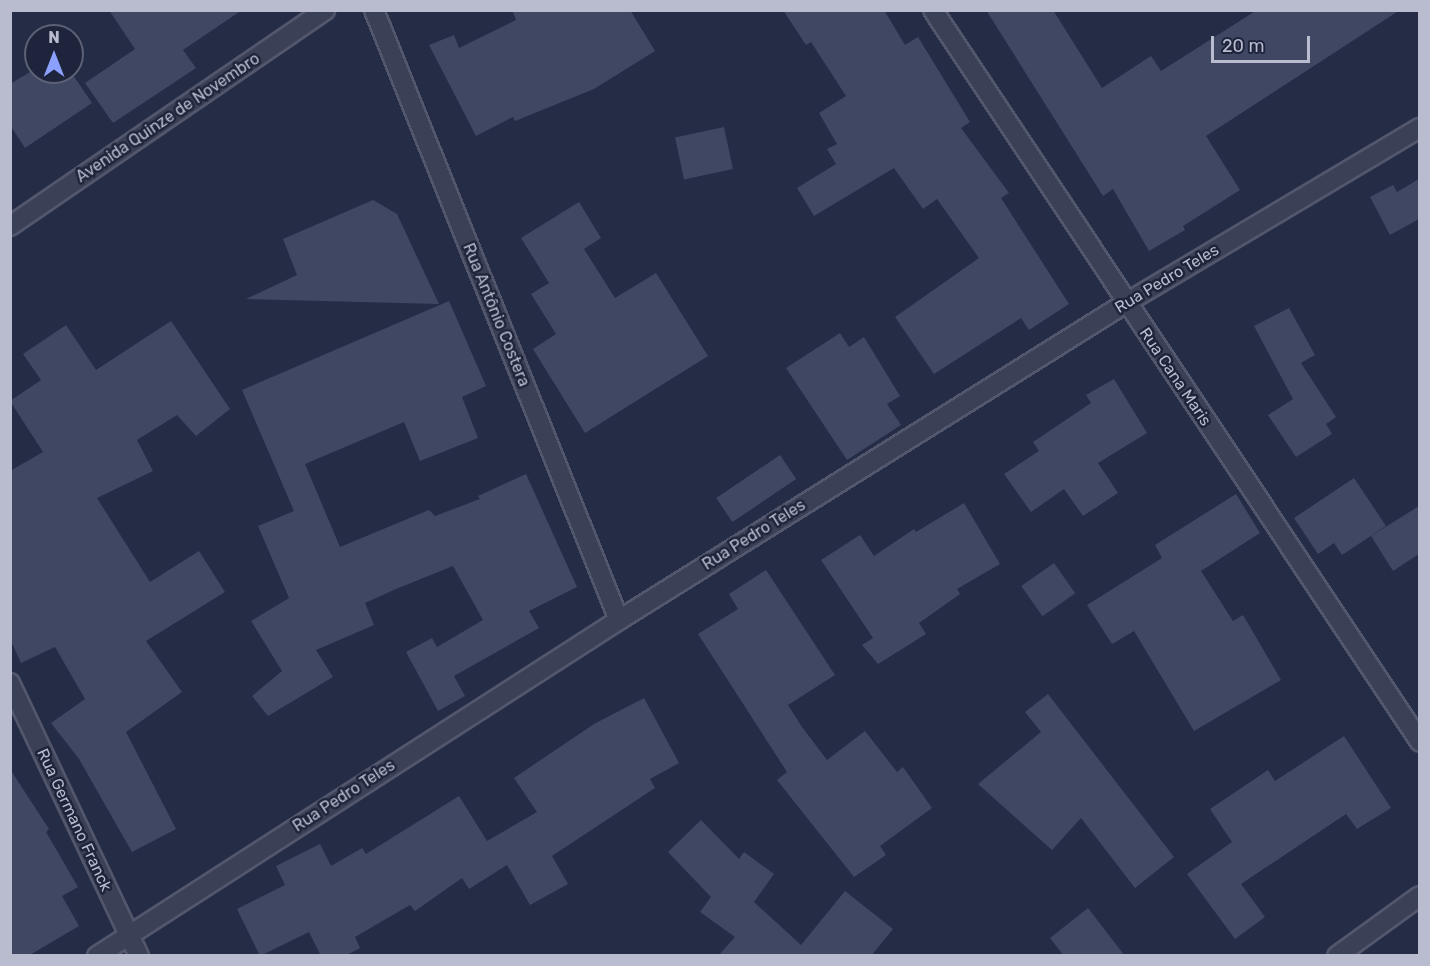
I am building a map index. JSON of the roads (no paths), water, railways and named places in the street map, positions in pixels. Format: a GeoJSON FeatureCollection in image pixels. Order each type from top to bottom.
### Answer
{"type":"FeatureCollection","features":[{"type":"Feature","properties":{"kind":"street","name":"Avenida Quinze de Novembro"},"geometry":{"type":"LineString","coordinates":[[10,226],[325,10]]}},
{"type":"Feature","properties":{"kind":"street","name":"Rua Antônio Costera"},"geometry":{"type":"LineString","coordinates":[[374,10],[619,620]]}},
{"type":"Feature","properties":{"kind":"street","name":"Rua Cana Maris"},"geometry":{"type":"LineString","coordinates":[[933,10],[1419,742]]}},
{"type":"Feature","properties":{"kind":"street","name":"Rua Pedro Teles"},"geometry":{"type":"LineString","coordinates":[[97,956],[619,620],[1126,303],[1419,128]]}},
{"type":"Feature","properties":{"kind":"street","name":"Rua Germano Franck"},"geometry":{"type":"LineString","coordinates":[[10,683],[127,936],[139,956]]}},
{"type":"Feature","properties":{"kind":"street"},"geometry":{"type":"LineString","coordinates":[[1339,955],[1419,896]]}}]}
